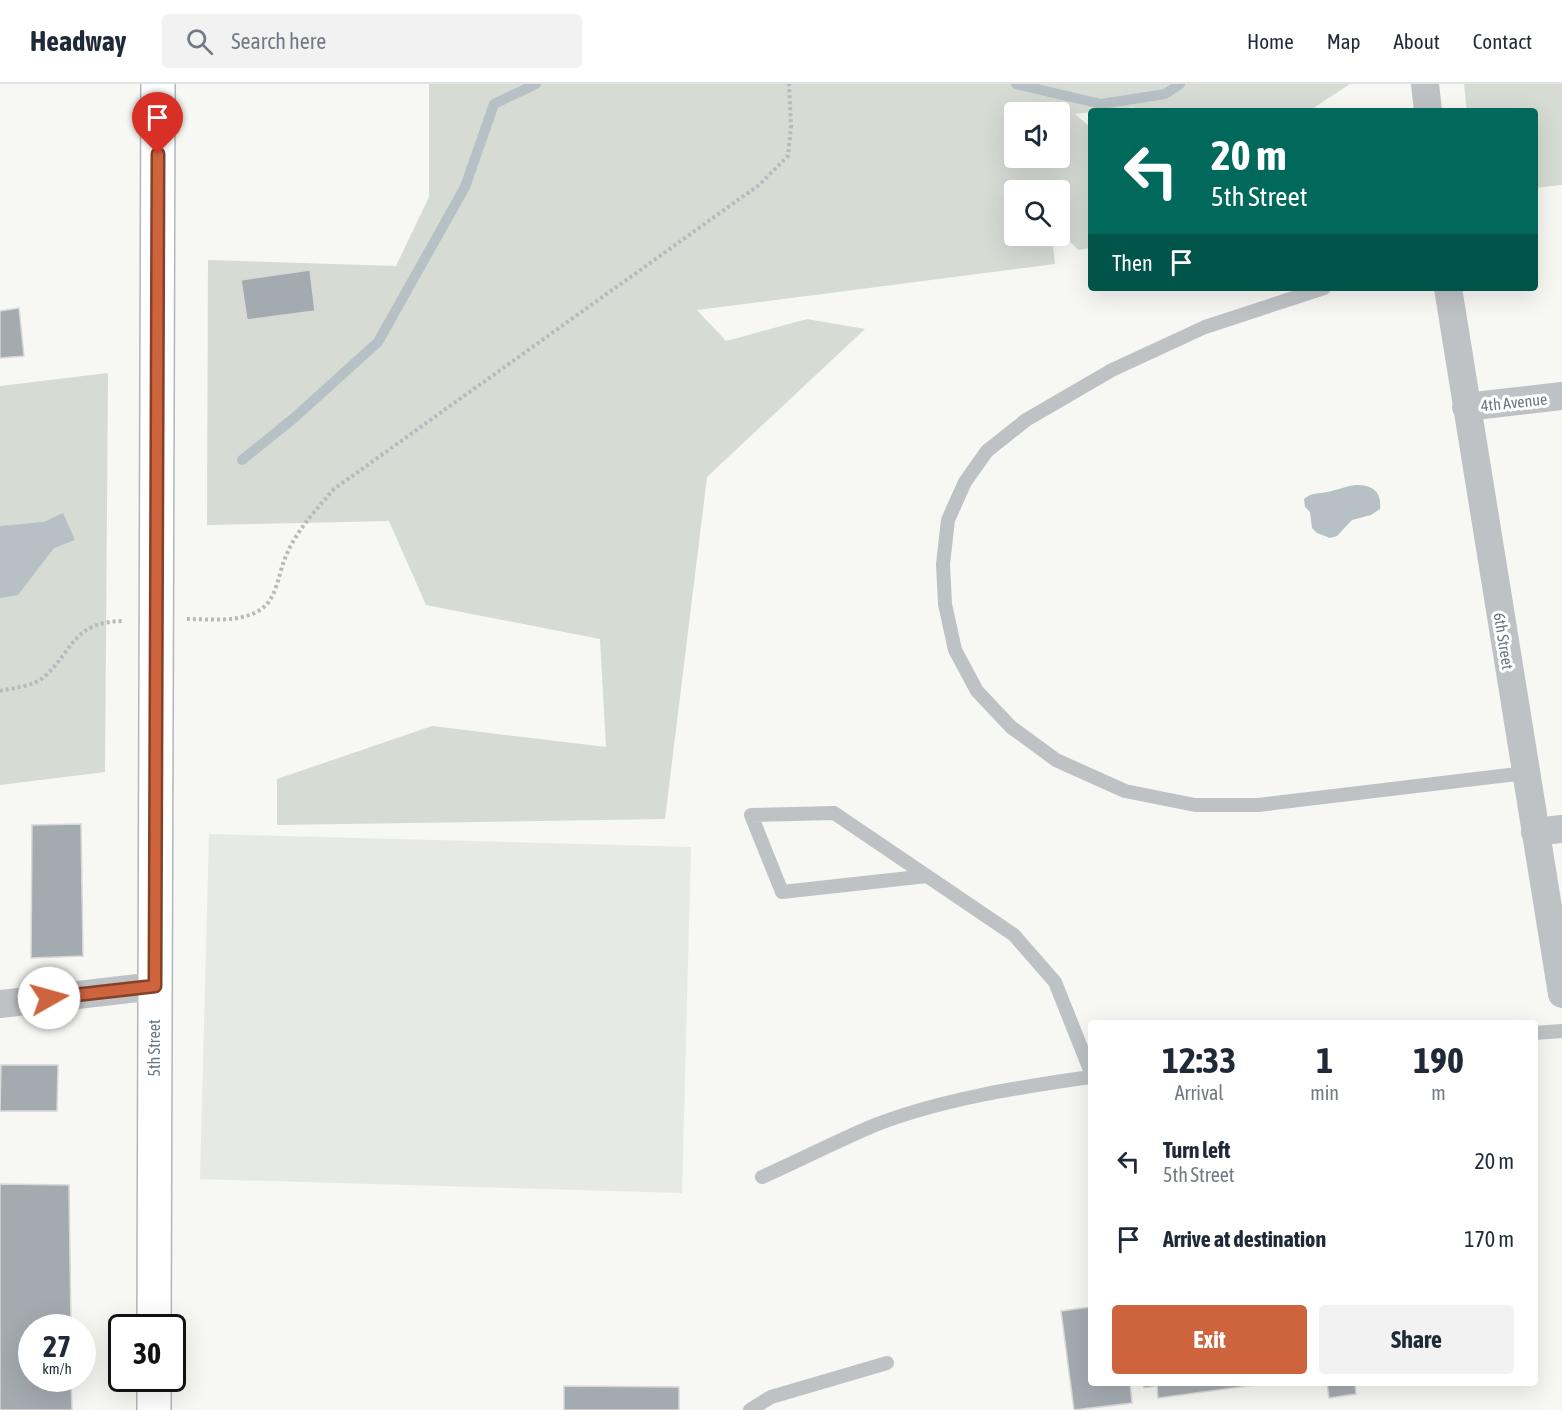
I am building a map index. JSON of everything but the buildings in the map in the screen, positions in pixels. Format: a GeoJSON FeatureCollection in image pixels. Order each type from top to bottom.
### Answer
{"type":"FeatureCollection","features":[{"type":"Feature","properties":{"kind":"street","name":"5th Street"},"geometry":{"type":"LineString","coordinates":[[154,1314],[158,84]]}},
{"type":"Feature","properties":{"kind":"street"},"geometry":{"type":"LineString","coordinates":[[1425,84],[1428,108]]}},
{"type":"Feature","properties":{"kind":"street","name":"6th Street"},"geometry":{"type":"LineString","coordinates":[[1448,291],[1526,773],[1549,831],[1562,994]]}},
{"type":"Feature","properties":{"kind":"street","name":"4th Avenue"},"geometry":{"type":"LineString","coordinates":[[1466,407],[1562,396]]}},
{"type":"Feature","properties":{"kind":"street"},"geometry":{"type":"LineString","coordinates":[[0,1004],[155,986]]}},
{"type":"Feature","properties":{"kind":"street"},"geometry":{"type":"LineString","coordinates":[[154,1392],[154,1410]]}},
{"type":"Feature","properties":{"kind":"lane"},"geometry":{"type":"LineString","coordinates":[[1315,291],[1205,327],[1112,370],[1026,420],[987,451],[965,482],[948,520],[943,564],[945,604],[955,650],[977,691],[1011,727],[1056,760],[1125,791],[1196,805],[1258,805],[1526,773]]}},
{"type":"Feature","properties":{"kind":"lane"},"geometry":{"type":"LineString","coordinates":[[927,876],[782,892],[751,814],[834,813],[927,876],[1014,935],[1055,982],[1088,1065]]}},
{"type":"Feature","properties":{"kind":"lane"},"geometry":{"type":"LineString","coordinates":[[1538,1034],[1562,1031]]}},
{"type":"Feature","properties":{"kind":"lane"},"geometry":{"type":"LineString","coordinates":[[762,1177],[877,1125],[938,1106],[1034,1085],[1088,1077]]}},
{"type":"Feature","properties":{"kind":"lane"},"geometry":{"type":"LineString","coordinates":[[750,1410],[771,1397],[887,1363]]}},
{"type":"Feature","properties":{"kind":"path"},"geometry":{"type":"LineString","coordinates":[[0,691],[42,678],[75,638],[91,625],[118,621],[241,618],[262,609],[277,587],[284,560],[298,532],[334,489],[759,185],[788,156],[791,126],[790,87]]}},
{"type":"Feature","properties":{"kind":"shaded area"},"geometry":{"type":"Polygon","coordinates":[[[429,84],[1350,84],[1314,108],[1088,108],[1088,112],[1075,114],[1088,125],[1088,248],[1078,250],[1070,242],[1070,180],[1004,180],[1004,246],[1053,246],[1055,264],[697,310],[726,341],[807,319],[865,329],[707,477],[665,819],[277,825],[277,779],[432,726],[606,747],[600,639],[426,605],[389,521],[207,525],[208,260],[396,266],[429,197],[429,84]]]}},
{"type":"Feature","properties":{"kind":"shaded area"},"geometry":{"type":"Polygon","coordinates":[[[1464,84],[1562,84],[1562,185],[1538,188],[1538,108],[1467,108],[1464,84]]]}},
{"type":"Feature","properties":{"kind":"shaded area"},"geometry":{"type":"Polygon","coordinates":[[[108,373],[105,772],[0,785],[0,386],[108,373]]]}},
{"type":"Feature","properties":{"kind":"shaded area"},"geometry":{"type":"Polygon","coordinates":[[[1356,485],[1372,488],[1378,494],[1380,509],[1371,515],[1352,520],[1337,536],[1330,538],[1317,533],[1312,528],[1310,512],[1305,507],[1304,499],[1312,494],[1356,485]]]}},
{"type":"Feature","properties":{"kind":"shaded area"},"geometry":{"type":"Polygon","coordinates":[[[63,513],[75,540],[54,548],[18,595],[0,598],[0,526],[44,522],[63,513]]]}},
{"type":"Feature","properties":{"kind":"shaded area"},"geometry":{"type":"Polygon","coordinates":[[[209,834],[691,847],[682,1193],[200,1179],[209,834]]]}},
{"type":"Feature","properties":{"kind":"waterway"},"geometry":{"type":"LineString","coordinates":[[242,460],[294,418],[378,342],[465,187],[494,104],[536,84]]}},
{"type":"Feature","properties":{"kind":"waterway"},"geometry":{"type":"LineString","coordinates":[[1016,84],[1101,104],[1165,94],[1180,84]]}},
{"type":"Feature","properties":{"kind":"route"},"geometry":{"type":"LineString","coordinates":[[49,998],[155,986],[158,154]]}}]}
